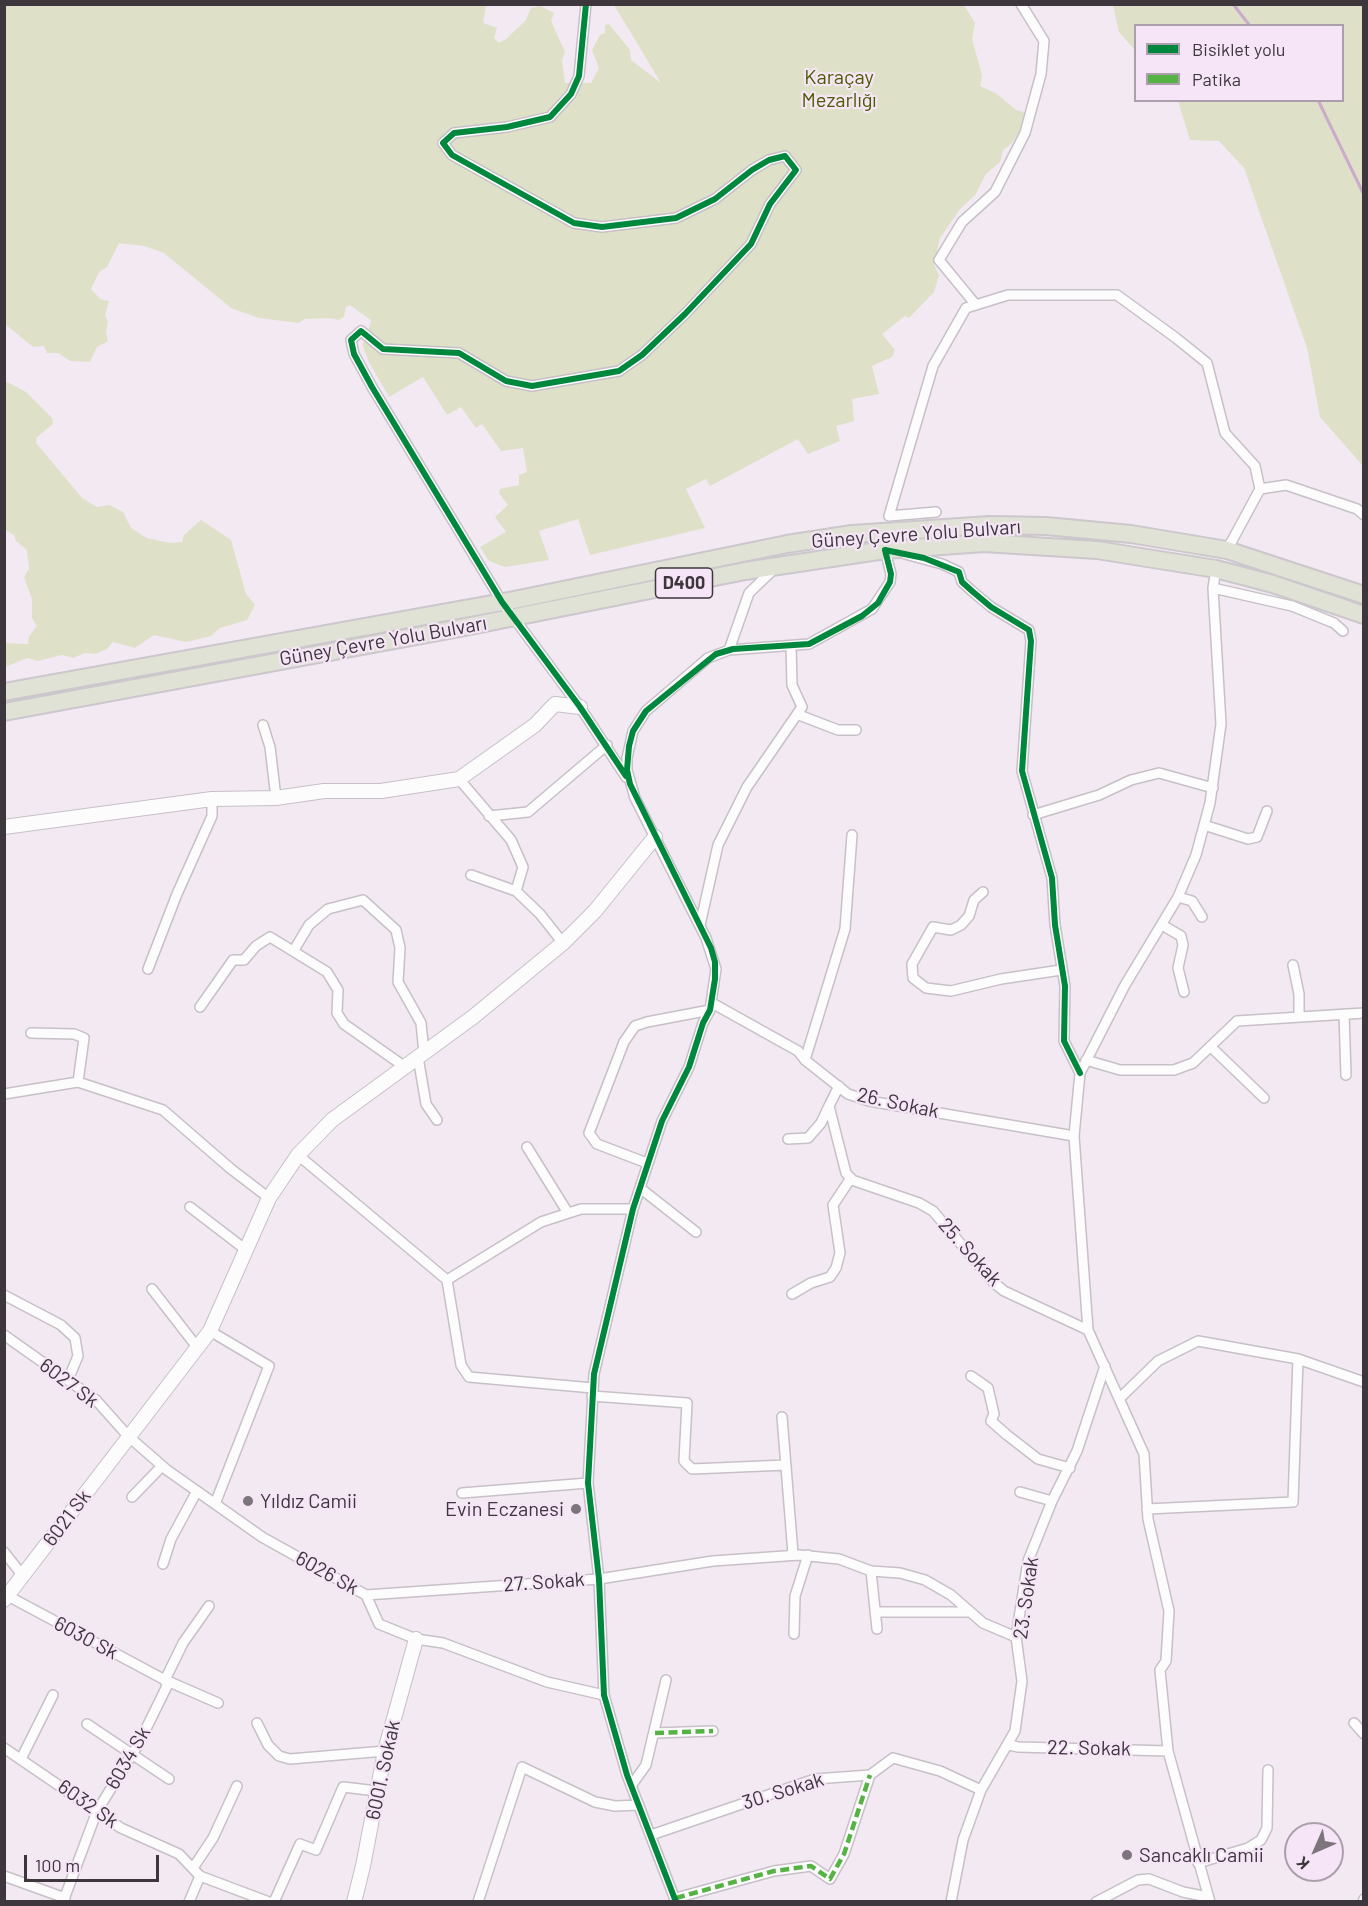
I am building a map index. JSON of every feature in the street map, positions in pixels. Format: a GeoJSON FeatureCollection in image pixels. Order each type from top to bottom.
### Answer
{"type":"FeatureCollection","features":[{"type":"Feature","properties":{"kind":"highway","name":"Güney Çevre Yolu Bulvarı"},"geometry":{"type":"LineString","coordinates":[[4,692],[502,602],[787,544],[852,534],[990,525],[1046,526],[1131,534],[1227,550],[1364,595]]}},
{"type":"Feature","properties":{"kind":"highway","name":"Güney Çevre Yolu Bulvarı"},"geometry":{"type":"LineString","coordinates":[[4,712],[779,565],[885,550],[984,543],[1056,546],[1139,555],[1216,569],[1273,584],[1364,615]]}},
{"type":"Feature","properties":{"kind":"street"},"geometry":{"type":"LineString","coordinates":[[586,4],[579,76],[571,94],[550,117],[518,125],[454,133],[443,143],[452,155],[574,223],[602,227],[676,218],[715,199],[769,160],[785,156],[796,170],[770,204],[751,244],[686,314],[642,355],[619,371],[532,386],[506,381],[459,353],[383,349],[361,331],[351,340],[354,354],[372,387],[502,602],[607,745],[630,784],[715,962],[711,1007],[703,1023],[689,1067],[662,1120],[633,1209],[592,1392],[588,1483],[599,1579],[604,1695],[631,1786],[676,1900],[774,1870],[811,1866],[830,1879],[844,1854],[870,1774]]}},
{"type":"Feature","properties":{"kind":"street"},"geometry":{"type":"LineString","coordinates":[[976,305],[939,260],[942,250],[962,222],[995,192],[1025,133],[1041,74],[1044,41],[1021,4]]}},
{"type":"Feature","properties":{"kind":"street"},"geometry":{"type":"LineString","coordinates":[[936,512],[889,516],[933,366],[966,308],[1008,295],[1117,295],[1207,363],[1225,433],[1255,466],[1260,489],[1227,550]]}},
{"type":"Feature","properties":{"kind":"street"},"geometry":{"type":"LineString","coordinates":[[1260,489],[1286,485],[1357,509],[1364,515]]}},
{"type":"Feature","properties":{"kind":"street"},"geometry":{"type":"LineString","coordinates":[[630,784],[627,758],[633,731],[639,721],[655,702],[708,658],[729,650],[791,646],[815,641],[872,609],[890,582],[891,574],[885,550],[924,558],[959,572],[962,582],[991,607],[1029,630],[1031,641],[1022,771],[1052,878],[1061,970],[1065,986],[1064,1041],[1080,1073]]}},
{"type":"Feature","properties":{"kind":"street"},"geometry":{"type":"LineString","coordinates":[[729,650],[748,593],[779,565]]}},
{"type":"Feature","properties":{"kind":"street"},"geometry":{"type":"LineString","coordinates":[[1209,1899],[1168,1751],[1160,1670],[1166,1661],[1168,1601],[1147,1509],[1144,1454],[1088,1330],[1074,1136],[1080,1073],[1125,985],[1178,897],[1196,855],[1214,788],[1221,724],[1213,588],[1216,569]]}},
{"type":"Feature","properties":{"kind":"street"},"geometry":{"type":"LineString","coordinates":[[1213,588],[1292,606],[1334,623],[1343,632]]}},
{"type":"Feature","properties":{"kind":"street"},"geometry":{"type":"LineString","coordinates":[[699,925],[718,845],[747,787],[799,716],[802,707],[792,685],[791,646]]}},
{"type":"Feature","properties":{"kind":"street"},"geometry":{"type":"LineString","coordinates":[[4,827],[212,799],[276,798],[324,790],[381,791],[459,779],[535,724],[555,704],[580,707]]}},
{"type":"Feature","properties":{"kind":"street"},"geometry":{"type":"LineString","coordinates":[[799,716],[838,730],[856,730]]}},
{"type":"Feature","properties":{"kind":"street"},"geometry":{"type":"LineString","coordinates":[[263,725],[270,747],[276,798]]}},
{"type":"Feature","properties":{"kind":"street"},"geometry":{"type":"LineString","coordinates":[[489,816],[528,812],[607,745]]}},
{"type":"Feature","properties":{"kind":"street"},"geometry":{"type":"LineString","coordinates":[[1033,815],[1099,795],[1131,780],[1159,773],[1214,788]]}},
{"type":"Feature","properties":{"kind":"street"},"geometry":{"type":"LineString","coordinates":[[459,779],[511,840],[523,867],[516,891]]}},
{"type":"Feature","properties":{"kind":"street"},"geometry":{"type":"LineString","coordinates":[[148,969],[177,894],[212,816],[212,799]]}},
{"type":"Feature","properties":{"kind":"street"},"geometry":{"type":"LineString","coordinates":[[1204,825],[1248,839],[1257,837],[1267,811]]}},
{"type":"Feature","properties":{"kind":"street"},"geometry":{"type":"LineString","coordinates":[[805,1060],[845,929],[852,835]]}},
{"type":"Feature","properties":{"kind":"street","name":"6021 Sk"},"geometry":{"type":"LineString","coordinates":[[6,1598],[210,1331],[269,1198],[298,1155],[332,1120],[473,1017],[563,943],[595,910],[655,837]]}},
{"type":"Feature","properties":{"kind":"street"},"geometry":{"type":"LineString","coordinates":[[471,875],[516,891],[540,914],[563,943]]}},
{"type":"Feature","properties":{"kind":"street"},"geometry":{"type":"LineString","coordinates":[[983,891],[974,900],[969,916],[961,925],[951,930],[933,927],[912,964],[913,978],[926,988],[951,991],[1000,979],[1061,970]]}},
{"type":"Feature","properties":{"kind":"street"},"geometry":{"type":"LineString","coordinates":[[1178,897],[1192,902],[1202,917]]}},
{"type":"Feature","properties":{"kind":"street"},"geometry":{"type":"LineString","coordinates":[[294,950],[309,925],[328,909],[363,900],[396,930],[400,948],[398,982],[421,1023],[421,1055],[426,1104],[438,1120]]}},
{"type":"Feature","properties":{"kind":"street"},"geometry":{"type":"LineString","coordinates":[[1162,925],[1181,936],[1183,945],[1178,968],[1184,992]]}},
{"type":"Feature","properties":{"kind":"street"},"geometry":{"type":"LineString","coordinates":[[200,1007],[233,960],[244,960],[256,946],[270,937],[327,972],[338,990],[337,1013],[344,1024],[405,1066]]}},
{"type":"Feature","properties":{"kind":"street"},"geometry":{"type":"LineString","coordinates":[[1293,965],[1299,994],[1299,1016]]}},
{"type":"Feature","properties":{"kind":"street"},"geometry":{"type":"LineString","coordinates":[[647,1163],[597,1144],[589,1133],[624,1042],[635,1026],[711,1007]]}},
{"type":"Feature","properties":{"kind":"street","name":"26. Sokak"},"geometry":{"type":"LineString","coordinates":[[711,1007],[798,1051],[805,1060],[848,1094],[869,1101],[1074,1136]]}},
{"type":"Feature","properties":{"kind":"street"},"geometry":{"type":"LineString","coordinates":[[1086,1060],[1120,1070],[1174,1070],[1193,1063],[1237,1021],[1364,1013]]}},
{"type":"Feature","properties":{"kind":"street"},"geometry":{"type":"LineString","coordinates":[[1344,1014],[1346,1075]]}},
{"type":"Feature","properties":{"kind":"street"},"geometry":{"type":"LineString","coordinates":[[31,1033],[74,1034],[84,1038],[78,1082]]}},
{"type":"Feature","properties":{"kind":"street"},"geometry":{"type":"LineString","coordinates":[[1211,1047],[1264,1098]]}},
{"type":"Feature","properties":{"kind":"street"},"geometry":{"type":"LineString","coordinates":[[4,1094],[78,1082],[163,1110],[231,1169],[269,1198]]}},
{"type":"Feature","properties":{"kind":"street"},"geometry":{"type":"LineString","coordinates":[[788,1139],[808,1138],[821,1123],[839,1086]]}},
{"type":"Feature","properties":{"kind":"street"},"geometry":{"type":"LineString","coordinates":[[792,1294],[811,1283],[830,1276],[837,1268],[840,1253],[832,1205],[851,1179],[846,1173],[829,1107]]}},
{"type":"Feature","properties":{"kind":"street"},"geometry":{"type":"LineString","coordinates":[[527,1147],[568,1213]]}},
{"type":"Feature","properties":{"kind":"street"},"geometry":{"type":"LineString","coordinates":[[298,1155],[447,1280],[461,1365],[469,1377],[680,1401],[689,1406],[684,1461],[689,1466],[704,1470],[786,1465]]}},
{"type":"Feature","properties":{"kind":"street","name":"25. Sokak"},"geometry":{"type":"LineString","coordinates":[[851,1179],[919,1203],[933,1211],[993,1282],[1004,1291],[1088,1330]]}},
{"type":"Feature","properties":{"kind":"street"},"geometry":{"type":"LineString","coordinates":[[640,1188],[696,1232]]}},
{"type":"Feature","properties":{"kind":"street"},"geometry":{"type":"LineString","coordinates":[[190,1207],[246,1250]]}},
{"type":"Feature","properties":{"kind":"street"},"geometry":{"type":"LineString","coordinates":[[447,1280],[541,1222],[581,1209],[633,1209]]}},
{"type":"Feature","properties":{"kind":"street"},"geometry":{"type":"LineString","coordinates":[[152,1288],[197,1347]]}},
{"type":"Feature","properties":{"kind":"street"},"geometry":{"type":"LineString","coordinates":[[4,1295],[61,1325],[75,1338],[78,1356],[68,1380]]}},
{"type":"Feature","properties":{"kind":"street"},"geometry":{"type":"LineString","coordinates":[[210,1331],[269,1366],[215,1504]]}},
{"type":"Feature","properties":{"kind":"street","name":"6027 Sk"},"geometry":{"type":"LineString","coordinates":[[4,1335],[96,1400],[128,1436]]}},
{"type":"Feature","properties":{"kind":"street"},"geometry":{"type":"LineString","coordinates":[[1120,1398],[1158,1361],[1198,1341],[1299,1359],[1364,1382]]}},
{"type":"Feature","properties":{"kind":"street"},"geometry":{"type":"LineString","coordinates":[[1147,1509],[1293,1502],[1299,1359]]}},
{"type":"Feature","properties":{"kind":"street","name":"23. Sokak"},"geometry":{"type":"LineString","coordinates":[[951,1902],[963,1840],[981,1790],[988,1774],[1009,1745],[1015,1731],[1022,1681],[1016,1638],[1028,1561],[1052,1501],[1070,1468],[1105,1366]]}},
{"type":"Feature","properties":{"kind":"street"},"geometry":{"type":"LineString","coordinates":[[971,1376],[988,1388],[993,1414],[992,1421],[1007,1435],[1038,1459],[1070,1468]]}},
{"type":"Feature","properties":{"kind":"street"},"geometry":{"type":"LineString","coordinates":[[782,1417],[793,1554]]}},
{"type":"Feature","properties":{"kind":"street","name":"6026 Sk"},"geometry":{"type":"LineString","coordinates":[[128,1436],[162,1466],[262,1537],[366,1595],[379,1624],[416,1639],[443,1643],[547,1682],[604,1695]]}},
{"type":"Feature","properties":{"kind":"street"},"geometry":{"type":"LineString","coordinates":[[132,1497],[162,1466]]}},
{"type":"Feature","properties":{"kind":"street"},"geometry":{"type":"LineString","coordinates":[[462,1493],[588,1483]]}},
{"type":"Feature","properties":{"kind":"street"},"geometry":{"type":"LineString","coordinates":[[163,1564],[171,1539],[196,1491]]}},
{"type":"Feature","properties":{"kind":"street"},"geometry":{"type":"LineString","coordinates":[[1020,1492],[1052,1501]]}},
{"type":"Feature","properties":{"kind":"street"},"geometry":{"type":"LineString","coordinates":[[4,1552],[24,1576]]}},
{"type":"Feature","properties":{"kind":"street","name":"27. Sokak"},"geometry":{"type":"LineString","coordinates":[[366,1595],[599,1579],[713,1561],[793,1554],[839,1559],[871,1571],[900,1573],[925,1580],[951,1595],[983,1623],[1016,1638]]}},
{"type":"Feature","properties":{"kind":"street"},"geometry":{"type":"LineString","coordinates":[[794,1634],[795,1596],[808,1555]]}},
{"type":"Feature","properties":{"kind":"street"},"geometry":{"type":"LineString","coordinates":[[871,1571],[876,1629]]}},
{"type":"Feature","properties":{"kind":"street","name":"6030 Sk"},"geometry":{"type":"LineString","coordinates":[[6,1598],[166,1683],[218,1703]]}},
{"type":"Feature","properties":{"kind":"street","name":"6034 Sk"},"geometry":{"type":"LineString","coordinates":[[64,1900],[97,1811],[132,1754],[183,1643],[209,1606]]}},
{"type":"Feature","properties":{"kind":"street"},"geometry":{"type":"LineString","coordinates":[[875,1612],[968,1612]]}},
{"type":"Feature","properties":{"kind":"street","name":"6001. Sokak"},"geometry":{"type":"LineString","coordinates":[[354,1902],[385,1750],[416,1639]]}},
{"type":"Feature","properties":{"kind":"street"},"geometry":{"type":"LineString","coordinates":[[631,1786],[646,1765],[666,1680]]}},
{"type":"Feature","properties":{"kind":"street"},"geometry":{"type":"LineString","coordinates":[[21,1759],[53,1695]]}},
{"type":"Feature","properties":{"kind":"street"},"geometry":{"type":"LineString","coordinates":[[257,1723],[268,1745],[279,1756],[290,1759],[385,1750]]}},
{"type":"Feature","properties":{"kind":"street"},"geometry":{"type":"LineString","coordinates":[[1354,1723],[1364,1734]]}},
{"type":"Feature","properties":{"kind":"street"},"geometry":{"type":"LineString","coordinates":[[87,1725],[169,1779]]}},
{"type":"Feature","properties":{"kind":"street"},"geometry":{"type":"LineString","coordinates":[[655,1733],[713,1731]]}},
{"type":"Feature","properties":{"kind":"street","name":"22. Sokak"},"geometry":{"type":"LineString","coordinates":[[1009,1745],[1168,1751]]}},
{"type":"Feature","properties":{"kind":"street","name":"6032 Sk"},"geometry":{"type":"LineString","coordinates":[[4,1748],[122,1828],[178,1854],[201,1876],[269,1902]]}},
{"type":"Feature","properties":{"kind":"street","name":"30. Sokak"},"geometry":{"type":"LineString","coordinates":[[651,1835],[815,1779],[870,1774],[893,1758],[940,1771],[981,1790]]}},
{"type":"Feature","properties":{"kind":"street"},"geometry":{"type":"LineString","coordinates":[[478,1902],[522,1767],[596,1802],[615,1806],[639,1805]]}},
{"type":"Feature","properties":{"kind":"street"},"geometry":{"type":"LineString","coordinates":[[1198,1863],[1248,1848],[1261,1840],[1267,1828],[1268,1770]]}},
{"type":"Feature","properties":{"kind":"street"},"geometry":{"type":"LineString","coordinates":[[193,1868],[213,1838],[237,1786]]}},
{"type":"Feature","properties":{"kind":"street"},"geometry":{"type":"LineString","coordinates":[[273,1902],[300,1844],[316,1850],[343,1787],[377,1791]]}},
{"type":"Feature","properties":{"kind":"street"},"geometry":{"type":"LineString","coordinates":[[4,1876],[64,1900]]}},
{"type":"Feature","properties":{"kind":"street"},"geometry":{"type":"LineString","coordinates":[[189,1902],[201,1876]]}},
{"type":"Feature","properties":{"kind":"street"},"geometry":{"type":"LineString","coordinates":[[1096,1902],[1138,1880],[1149,1879],[1209,1899]]}},
{"type":"Feature","properties":{"kind":"green space","name":"Karaçay Mezarlığı"},"geometry":{"type":"Polygon","coordinates":[[[5,5],[486,5],[483,23],[497,28],[494,38],[499,43],[526,20],[531,8],[540,6],[554,13],[551,21],[565,52],[562,60],[565,83],[591,83],[599,68],[592,50],[600,35],[605,33],[605,25],[609,24],[630,50],[631,60],[661,83],[614,5],[964,5],[975,23],[972,39],[982,75],[980,86],[997,94],[1016,110],[1027,113],[1025,123],[1011,144],[1003,150],[1000,162],[986,174],[975,195],[960,209],[940,238],[934,265],[939,275],[934,292],[909,318],[905,316],[882,334],[895,350],[892,357],[872,366],[879,394],[852,399],[854,421],[836,426],[840,441],[808,454],[798,439],[710,486],[706,479],[686,489],[705,528],[590,555],[578,519],[539,531],[549,560],[505,567],[489,561],[480,547],[506,532],[495,517],[508,505],[499,493],[500,489],[519,485],[519,475],[527,472],[523,448],[501,451],[482,424],[476,428],[461,407],[447,415],[423,377],[389,397],[369,362],[362,344],[366,340],[371,320],[350,305],[346,307],[344,317],[339,320],[304,319],[299,323],[259,318],[231,308],[164,253],[144,246],[119,243],[107,267],[99,272],[91,289],[100,299],[109,301],[105,315],[108,322],[106,332],[108,341],[97,347],[90,362],[70,361],[58,353],[47,353],[44,346],[33,347],[5,324],[5,5]]]}},
{"type":"Feature","properties":{"kind":"green space"},"geometry":{"type":"Polygon","coordinates":[[[1113,5],[1363,5],[1363,466],[1320,417],[1307,348],[1244,168],[1219,141],[1190,140],[1178,102],[1344,102],[1344,24],[1134,24],[1134,49],[1119,32],[1113,5]]]}},
{"type":"Feature","properties":{"kind":"green space"},"geometry":{"type":"Polygon","coordinates":[[[5,381],[26,392],[52,418],[53,424],[37,437],[36,443],[82,498],[97,507],[109,505],[123,512],[131,528],[147,538],[170,543],[182,542],[184,535],[201,520],[231,540],[246,594],[255,605],[247,620],[220,628],[211,636],[186,642],[154,635],[135,648],[113,642],[107,649],[95,654],[85,653],[73,658],[62,655],[38,661],[27,658],[5,667],[5,643],[28,644],[29,636],[37,626],[32,618],[32,599],[24,577],[29,569],[27,550],[16,541],[14,535],[5,530],[5,381]]]}},
{"type":"Feature","properties":{"kind":"waterway"},"geometry":{"type":"LineString","coordinates":[[1233,4],[1248,24]]}},
{"type":"Feature","properties":{"kind":"waterway"},"geometry":{"type":"LineString","coordinates":[[1319,102],[1364,195]]}},
{"type":"Feature","properties":{"kind":"marked path"},"geometry":{"type":"LineString","coordinates":[[655,1733],[713,1731]]}},
{"type":"Feature","properties":{"kind":"marked path"},"geometry":{"type":"LineString","coordinates":[[676,1898],[774,1871],[811,1866],[830,1879],[844,1854],[870,1775]]}},
{"type":"Feature","properties":{"kind":"cycle path"},"geometry":{"type":"LineString","coordinates":[[586,4],[579,76],[571,94],[550,117],[507,127],[454,133],[443,143],[452,155],[574,223],[602,227],[676,218],[715,199],[752,170],[769,160],[785,156],[796,170],[770,204],[751,244],[685,314],[642,355],[619,371],[532,386],[506,381],[459,353],[383,349],[361,331],[351,340],[354,354],[372,387],[502,602],[580,707],[626,776]]}},
{"type":"Feature","properties":{"kind":"cycle path"},"geometry":{"type":"LineString","coordinates":[[676,1902],[627,1775],[604,1695],[599,1579],[588,1483],[594,1374],[633,1209],[662,1121],[689,1067],[703,1023],[710,1010],[715,979],[715,962],[711,948],[630,784],[627,770],[629,746],[633,731],[646,711],[716,654],[733,649],[809,644],[862,616],[878,603],[890,582],[891,574],[885,550],[924,558],[959,572],[962,582],[991,607],[1029,630],[1031,641],[1022,771],[1052,878],[1055,925],[1065,986],[1064,1041],[1080,1073]]}},
{"type":"Feature","properties":{"kind":"place","name":"Yıldız Camii"},"geometry":{"type":"Point","coordinates":[248,1501]}},
{"type":"Feature","properties":{"kind":"place","name":"Evin Eczanesi"},"geometry":{"type":"Point","coordinates":[576,1509]}},
{"type":"Feature","properties":{"kind":"place","name":"Sancaklı Camii"},"geometry":{"type":"Point","coordinates":[1127,1855]}}]}
